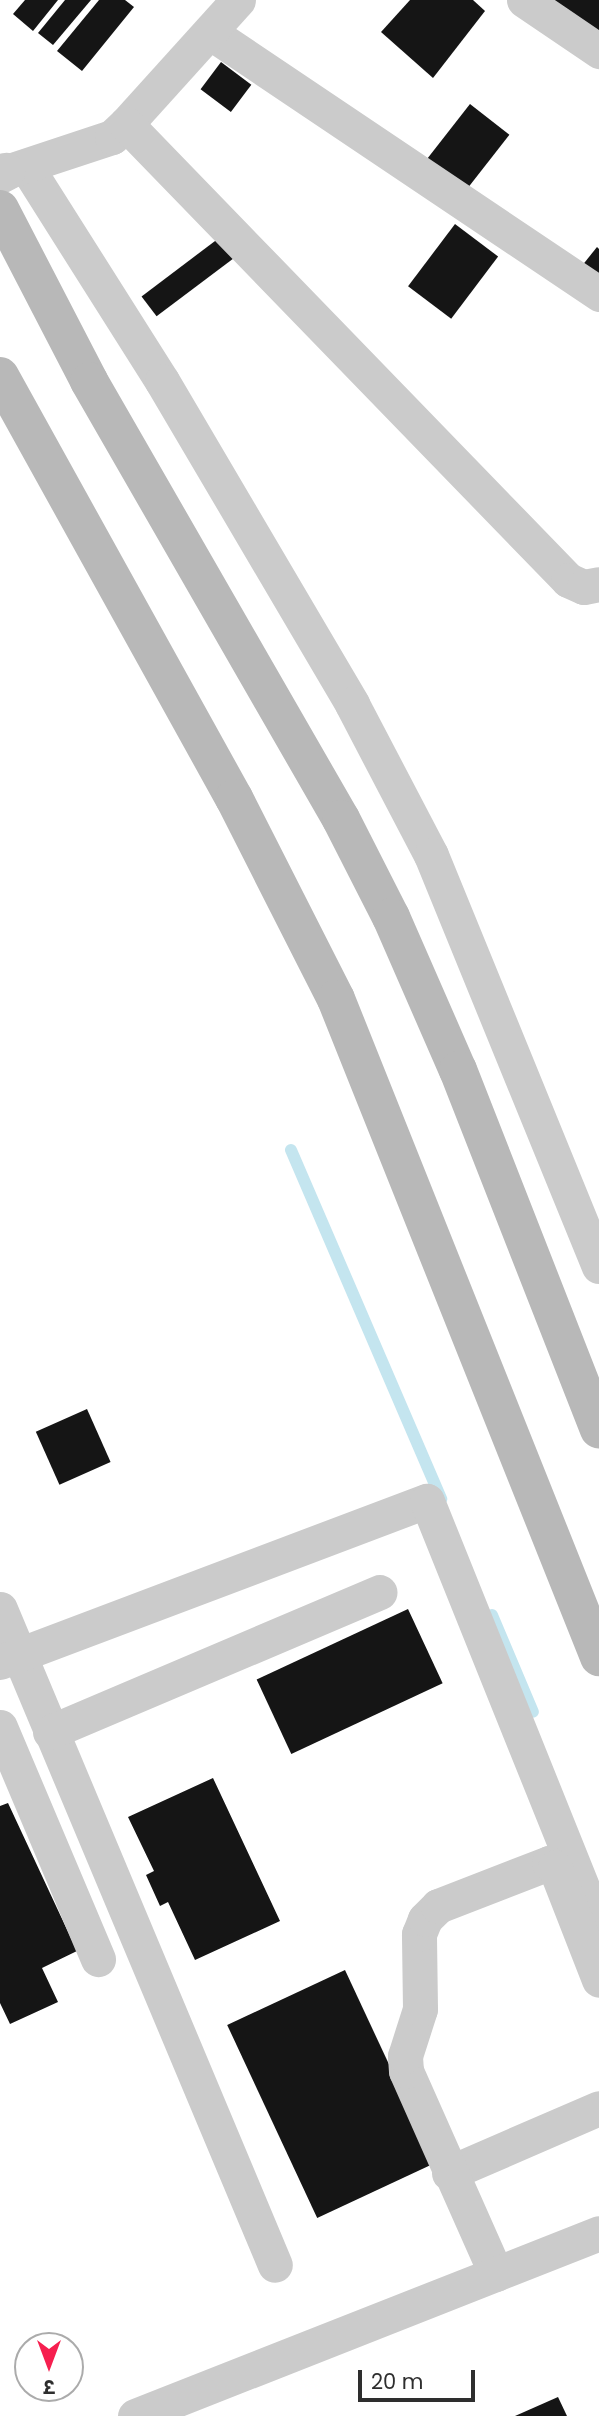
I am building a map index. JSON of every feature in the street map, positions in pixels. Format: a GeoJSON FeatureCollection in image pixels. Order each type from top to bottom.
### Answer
{"type":"FeatureCollection","features":[{"type":"Feature","properties":{"kind":"main road"},"geometry":{"type":"LineString","coordinates":[[0,209],[89,381],[341,819],[391,917],[458,1070],[599,1429]]}},
{"type":"Feature","properties":{"kind":"main road"},"geometry":{"type":"LineString","coordinates":[[0,376],[247,821],[336,999],[599,1657]]}},
{"type":"Feature","properties":{"kind":"street"},"geometry":{"type":"LineString","coordinates":[[238,0],[211,33],[112,136],[11,171],[162,381],[345,692],[431,855],[599,1266]]}},
{"type":"Feature","properties":{"kind":"street"},"geometry":{"type":"LineString","coordinates":[[524,0],[599,51]]}},
{"type":"Feature","properties":{"kind":"street"},"geometry":{"type":"LineString","coordinates":[[211,33],[599,294]]}},
{"type":"Feature","properties":{"kind":"street"},"geometry":{"type":"LineString","coordinates":[[126,124],[568,580],[584,587],[599,584]]}},
{"type":"Feature","properties":{"kind":"street"},"geometry":{"type":"LineString","coordinates":[[9,1659],[427,1501],[599,1928]]}},
{"type":"Feature","properties":{"kind":"street"},"geometry":{"type":"LineString","coordinates":[[50,1731],[380,1592]]}},
{"type":"Feature","properties":{"kind":"street"},"geometry":{"type":"LineString","coordinates":[[0,1608],[9,1659],[50,1731],[275,2265]]}},
{"type":"Feature","properties":{"kind":"street"},"geometry":{"type":"LineString","coordinates":[[0,1727],[12,1787],[98,1959]]}},
{"type":"Feature","properties":{"kind":"street"},"geometry":{"type":"LineString","coordinates":[[496,2274],[406,2071],[405,2056],[420,2009],[419,1934],[425,1919],[438,1906],[549,1863],[555,1867],[599,1980]]}},
{"type":"Feature","properties":{"kind":"street"},"geometry":{"type":"LineString","coordinates":[[449,2173],[599,2108]]}},
{"type":"Feature","properties":{"kind":"street"},"geometry":{"type":"LineString","coordinates":[[135,2416],[599,2233]]}},
{"type":"Feature","properties":{"kind":"building"},"geometry":{"type":"Polygon","coordinates":[[[25,0],[58,0],[33,31],[13,14],[25,0]]]}},
{"type":"Feature","properties":{"kind":"building"},"geometry":{"type":"Polygon","coordinates":[[[65,0],[91,0],[53,45],[38,33],[65,0]]]}},
{"type":"Feature","properties":{"kind":"building"},"geometry":{"type":"Polygon","coordinates":[[[99,0],[125,0],[134,7],[82,71],[57,51],[99,0]]]}},
{"type":"Feature","properties":{"kind":"building"},"geometry":{"type":"Polygon","coordinates":[[[410,0],[473,0],[485,11],[433,78],[381,32],[410,0]]]}},
{"type":"Feature","properties":{"kind":"building"},"geometry":{"type":"Polygon","coordinates":[[[547,0],[599,0],[599,40],[547,0]]]}},
{"type":"Feature","properties":{"kind":"building"},"geometry":{"type":"Polygon","coordinates":[[[221,62],[251,85],[231,112],[201,89],[221,62]]]}},
{"type":"Feature","properties":{"kind":"building"},"geometry":{"type":"Polygon","coordinates":[[[470,104],[509,135],[464,192],[425,162],[470,104]]]}},
{"type":"Feature","properties":{"kind":"building"},"geometry":{"type":"Polygon","coordinates":[[[455,224],[498,256],[451,319],[408,286],[455,224]]]}},
{"type":"Feature","properties":{"kind":"building"},"geometry":{"type":"Polygon","coordinates":[[[223,235],[238,255],[157,316],[142,296],[223,235]]]}},
{"type":"Feature","properties":{"kind":"building"},"geometry":{"type":"Polygon","coordinates":[[[597,247],[599,249],[599,281],[581,267],[597,247]]]}},
{"type":"Feature","properties":{"kind":"building"},"geometry":{"type":"Polygon","coordinates":[[[87,1409],[111,1462],[59,1485],[36,1432],[87,1409]]]}},
{"type":"Feature","properties":{"kind":"building"},"geometry":{"type":"Polygon","coordinates":[[[408,1609],[443,1683],[291,1754],[257,1680],[408,1609]]]}},
{"type":"Feature","properties":{"kind":"building"},"geometry":{"type":"Polygon","coordinates":[[[213,1778],[280,1921],[195,1960],[168,1902],[160,1906],[146,1875],[154,1871],[128,1817],[213,1778]]]}},
{"type":"Feature","properties":{"kind":"building"},"geometry":{"type":"Polygon","coordinates":[[[8,1803],[77,1951],[42,1968],[58,2002],[10,2024],[0,2003],[0,1806],[8,1803]]]}},
{"type":"Feature","properties":{"kind":"building"},"geometry":{"type":"Polygon","coordinates":[[[345,1970],[435,2163],[317,2218],[227,2025],[345,1970]]]}},
{"type":"Feature","properties":{"kind":"building"},"geometry":{"type":"Polygon","coordinates":[[[558,2397],[567,2416],[515,2416],[558,2397]]]}},
{"type":"Feature","properties":{"kind":"waterway"},"geometry":{"type":"LineString","coordinates":[[291,1150],[441,1499]]}},
{"type":"Feature","properties":{"kind":"waterway"},"geometry":{"type":"LineString","coordinates":[[492,1615],[533,1712]]}}]}
